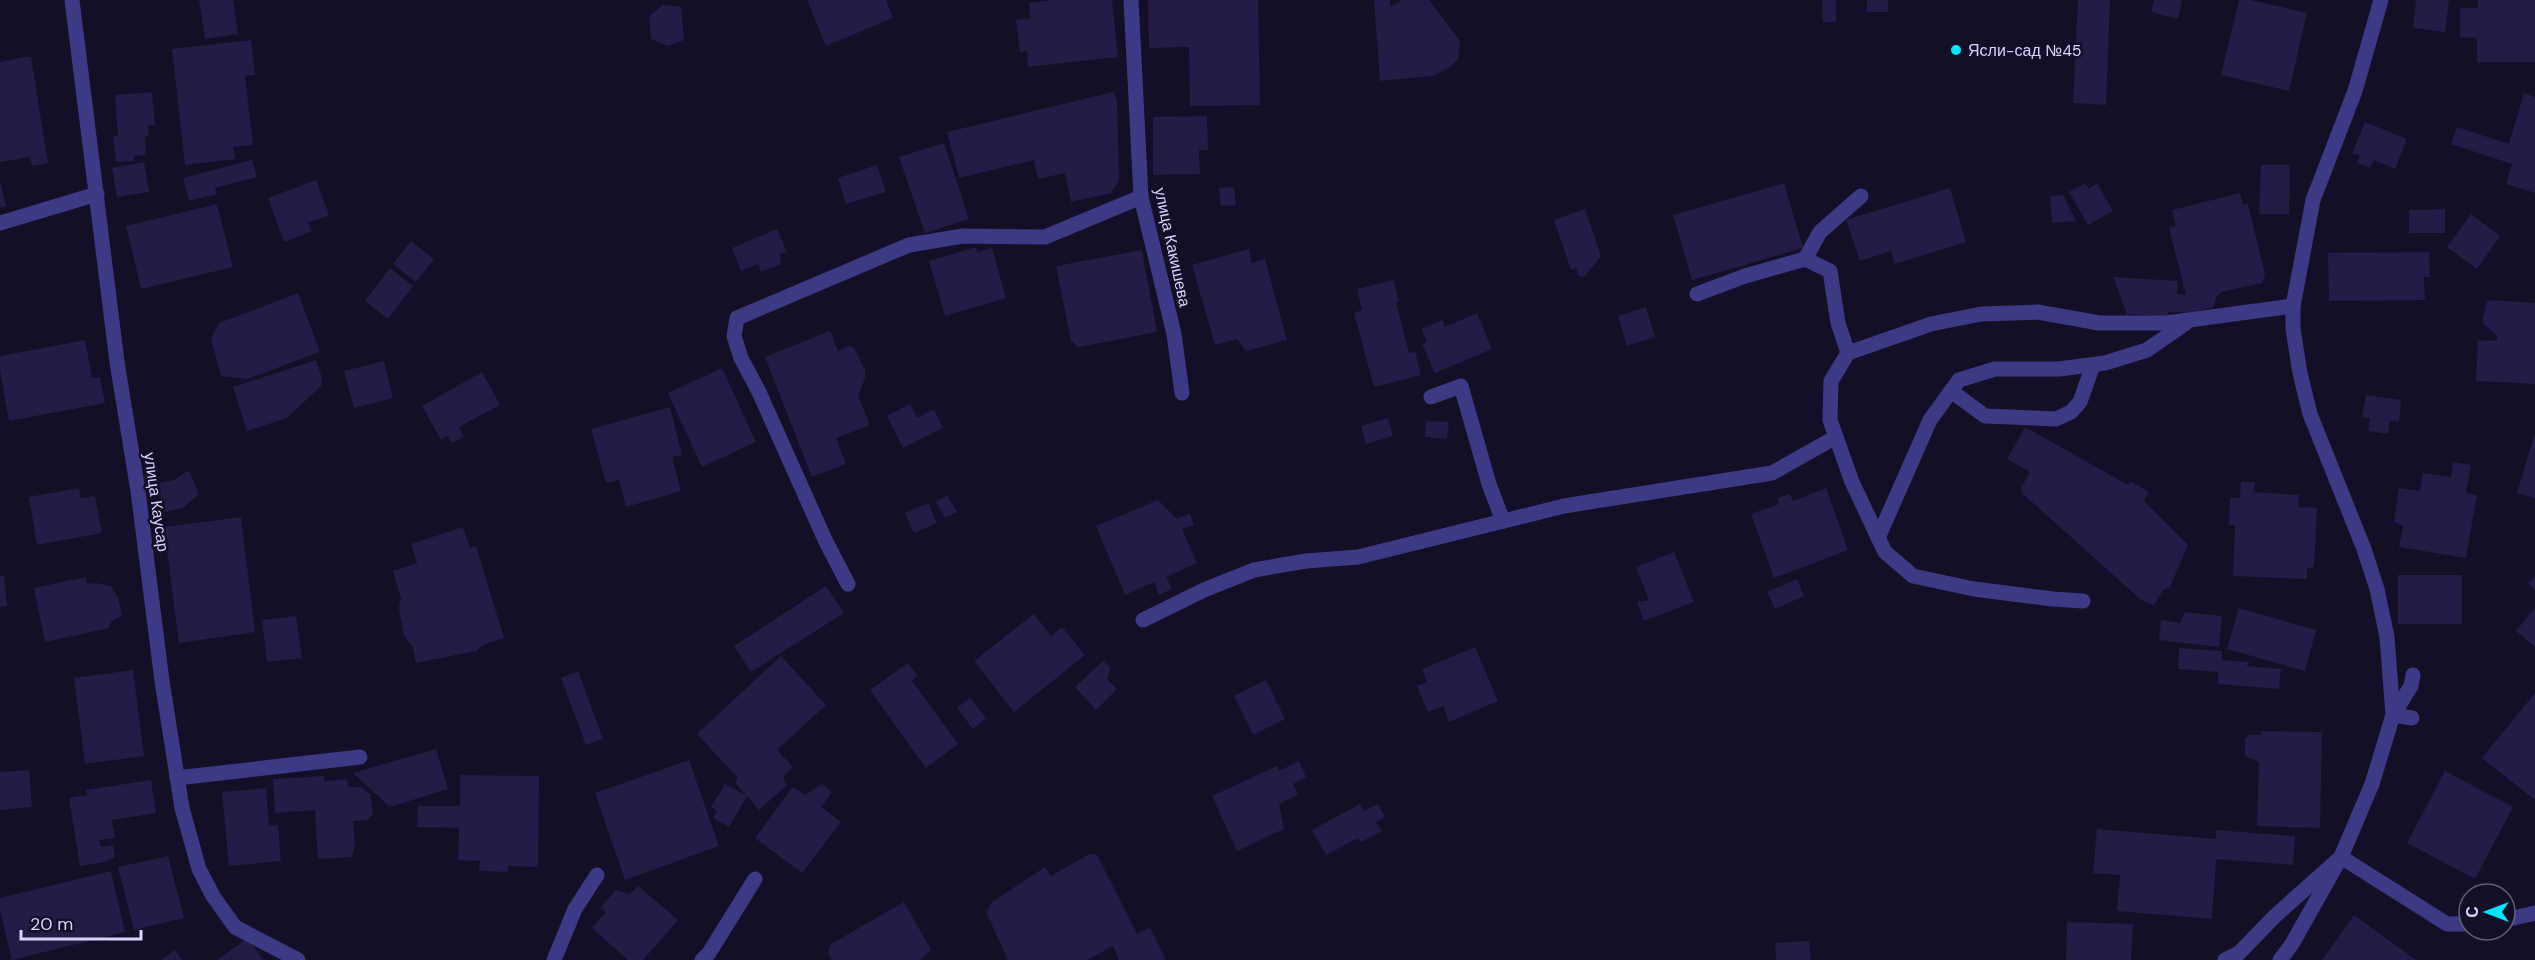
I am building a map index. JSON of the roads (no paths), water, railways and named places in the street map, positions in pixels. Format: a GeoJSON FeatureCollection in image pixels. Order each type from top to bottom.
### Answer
{"type":"FeatureCollection","features":[{"type":"Feature","properties":{"kind":"street","name":"улица Каусар"},"geometry":{"type":"LineString","coordinates":[[72,0],[117,362],[138,491],[182,808],[199,869],[213,896],[235,927],[298,960]]}},
{"type":"Feature","properties":{"kind":"street","name":"улица Какишева"},"geometry":{"type":"LineString","coordinates":[[1131,0],[1141,197],[1174,334],[1182,393]]}},
{"type":"Feature","properties":{"kind":"street"},"geometry":{"type":"LineString","coordinates":[[2381,0],[2355,91],[2313,200],[2293,306],[2293,329],[2310,414],[2364,549],[2377,589],[2387,637],[2394,715]]}},
{"type":"Feature","properties":{"kind":"street"},"geometry":{"type":"LineString","coordinates":[[0,223],[97,194]]}},
{"type":"Feature","properties":{"kind":"street"},"geometry":{"type":"LineString","coordinates":[[1805,259],[1820,232],[1861,195]]}},
{"type":"Feature","properties":{"kind":"street"},"geometry":{"type":"LineString","coordinates":[[848,584],[826,542],[759,392],[741,358],[734,336],[737,318],[909,245],[963,236],[1045,237],[1141,197]]}},
{"type":"Feature","properties":{"kind":"street"},"geometry":{"type":"LineString","coordinates":[[1697,294],[1745,276],[1805,259],[1830,271],[1838,323],[1848,353]]}},
{"type":"Feature","properties":{"kind":"street"},"geometry":{"type":"LineString","coordinates":[[2083,601],[1974,589],[1913,576],[1885,552],[1852,482],[1830,420],[1831,381],[1848,353],[1931,324],[1981,314],[2038,312],[2099,323],[2167,323],[2293,306]]}},
{"type":"Feature","properties":{"kind":"street"},"geometry":{"type":"LineString","coordinates":[[1878,538],[1930,420],[1959,380],[1995,369],[2059,369],[2093,365],[2147,350],[2191,320]]}},
{"type":"Feature","properties":{"kind":"street"},"geometry":{"type":"LineString","coordinates":[[1951,391],[1985,416],[2055,419],[2072,412],[2080,402],[2093,365]]}},
{"type":"Feature","properties":{"kind":"street"},"geometry":{"type":"LineString","coordinates":[[1431,397],[1461,386],[1489,484],[1503,521]]}},
{"type":"Feature","properties":{"kind":"street"},"geometry":{"type":"LineString","coordinates":[[1143,620],[1204,590],[1254,570],[1306,561],[1358,557],[1564,506],[1772,472],[1836,437]]}},
{"type":"Feature","properties":{"kind":"street"},"geometry":{"type":"LineString","coordinates":[[2280,960],[2292,944],[2341,857],[2372,784],[2394,715],[2411,686],[2413,675]]}},
{"type":"Feature","properties":{"kind":"street"},"geometry":{"type":"LineString","coordinates":[[2394,715],[2412,718]]}},
{"type":"Feature","properties":{"kind":"street"},"geometry":{"type":"LineString","coordinates":[[177,778],[360,757]]}},
{"type":"Feature","properties":{"kind":"street"},"geometry":{"type":"LineString","coordinates":[[2341,857],[2447,924],[2457,924]]}},
{"type":"Feature","properties":{"kind":"street"},"geometry":{"type":"LineString","coordinates":[[2225,960],[2239,953],[2275,916],[2341,857]]}},
{"type":"Feature","properties":{"kind":"street"},"geometry":{"type":"LineString","coordinates":[[554,960],[575,909],[597,875]]}},
{"type":"Feature","properties":{"kind":"street"},"geometry":{"type":"LineString","coordinates":[[702,960],[709,953],[755,879]]}},
{"type":"Feature","properties":{"kind":"street"},"geometry":{"type":"LineString","coordinates":[[2517,917],[2535,913]]}},
{"type":"Feature","properties":{"kind":"place","name":"Ясли-сад №45"},"geometry":{"type":"Point","coordinates":[1956,50]}}]}
